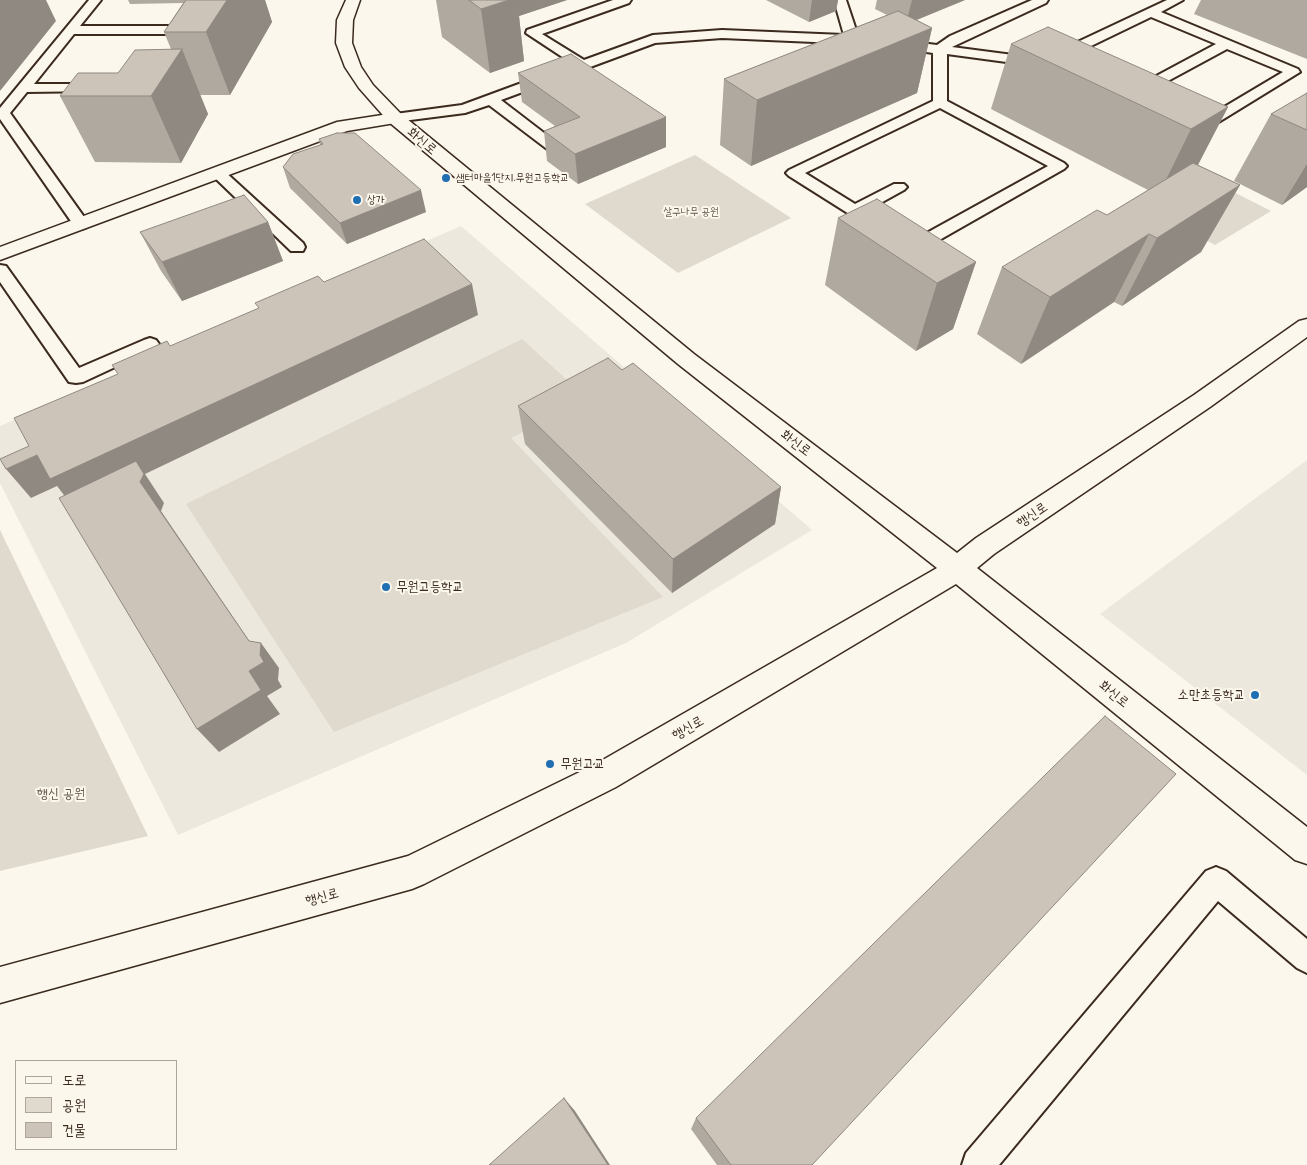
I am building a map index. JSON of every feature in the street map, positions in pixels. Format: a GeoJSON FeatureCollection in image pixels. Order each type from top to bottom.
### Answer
{"type":"FeatureCollection","features":[{"type":"Feature","properties":{"kind":"main road","name":"화신로"},"geometry":{"type":"LineString","coordinates":[[353,0],[345,20],[344,43],[354,67],[367,88],[395,118],[686,359],[895,519],[1307,848]]}},
{"type":"Feature","properties":{"kind":"main road"},"geometry":{"type":"LineString","coordinates":[[0,254],[343,126],[395,118]]}},
{"type":"Feature","properties":{"kind":"main road","name":"행신로"},"geometry":{"type":"LineString","coordinates":[[0,985],[412,872],[605,776],[916,595],[957,569],[985,546],[1202,401],[1307,326]]}},
{"type":"Feature","properties":{"kind":"lane"},"geometry":{"type":"LineString","coordinates":[[81,224],[2,113],[95,0]]}},
{"type":"Feature","properties":{"kind":"lane"},"geometry":{"type":"LineString","coordinates":[[583,65],[532,33],[625,0]]}},
{"type":"Feature","properties":{"kind":"lane"},"geometry":{"type":"LineString","coordinates":[[840,0],[852,39]]}},
{"type":"Feature","properties":{"kind":"lane"},"geometry":{"type":"LineString","coordinates":[[940,49],[955,39],[1042,0]]}},
{"type":"Feature","properties":{"kind":"lane"},"geometry":{"type":"LineString","coordinates":[[1045,63],[1178,0]]}},
{"type":"Feature","properties":{"kind":"lane"},"geometry":{"type":"LineString","coordinates":[[1150,12],[1293,72],[1192,132],[1183,128]]}},
{"type":"Feature","properties":{"kind":"lane"},"geometry":{"type":"LineString","coordinates":[[70,30],[196,30],[187,46]]}},
{"type":"Feature","properties":{"kind":"lane"},"geometry":{"type":"LineString","coordinates":[[395,118],[465,109],[653,39],[722,34],[852,39],[1045,63],[1062,71]]}},
{"type":"Feature","properties":{"kind":"lane"},"geometry":{"type":"LineString","coordinates":[[1123,100],[1227,44]]}},
{"type":"Feature","properties":{"kind":"lane"},"geometry":{"type":"LineString","coordinates":[[940,49],[940,103]]}},
{"type":"Feature","properties":{"kind":"lane"},"geometry":{"type":"LineString","coordinates":[[23,88],[108,88]]}},
{"type":"Feature","properties":{"kind":"lane"},"geometry":{"type":"LineString","coordinates":[[490,99],[556,149]]}},
{"type":"Feature","properties":{"kind":"lane"},"geometry":{"type":"LineString","coordinates":[[940,103],[1059,166],[914,247],[794,173],[940,103]]}},
{"type":"Feature","properties":{"kind":"lane"},"geometry":{"type":"LineString","coordinates":[[218,173],[296,247]]}},
{"type":"Feature","properties":{"kind":"lane"},"geometry":{"type":"LineString","coordinates":[[853,211],[899,187]]}},
{"type":"Feature","properties":{"kind":"lane"},"geometry":{"type":"LineString","coordinates":[[0,270],[76,377],[150,344]]}},
{"type":"Feature","properties":{"kind":"lane"},"geometry":{"type":"LineString","coordinates":[[978,1165],[1216,881],[1307,958]]}},
{"type":"Feature","properties":{"kind":"shaded area","name":"무원고등학교"},"geometry":{"type":"Polygon","coordinates":[[[461,226],[812,530],[626,643],[178,835],[0,483],[0,426],[461,226]]]}},
{"type":"Feature","properties":{"kind":"shaded area","name":"소만초등학교"},"geometry":{"type":"Polygon","coordinates":[[[1307,460],[1307,775],[1100,614],[1307,460]]]}},
{"type":"Feature","properties":{"kind":"green space","name":"살구나무 공원"},"geometry":{"type":"Polygon","coordinates":[[[695,155],[791,218],[678,273],[585,204],[695,155]]]}},
{"type":"Feature","properties":{"kind":"green space"},"geometry":{"type":"Polygon","coordinates":[[[1212,181],[1271,211],[1215,245],[1155,212],[1212,181]]]}},
{"type":"Feature","properties":{"kind":"green space"},"geometry":{"type":"Polygon","coordinates":[[[522,339],[588,399],[511,438],[663,597],[334,732],[186,504],[522,339]]]}},
{"type":"Feature","properties":{"kind":"green space","name":"행신 공원"},"geometry":{"type":"Polygon","coordinates":[[[0,530],[148,836],[0,871],[0,530]]]}},
{"type":"Feature","properties":{"kind":"building"},"geometry":{"type":"Polygon","coordinates":[[[186,0],[227,0],[206,32],[164,32],[186,0]]]}},
{"type":"Feature","properties":{"kind":"building"},"geometry":{"type":"Polygon","coordinates":[[[469,0],[509,0],[481,9],[469,0]]]}},
{"type":"Feature","properties":{"kind":"building"},"geometry":{"type":"Polygon","coordinates":[[[898,11],[932,28],[757,100],[724,79],[898,11]]]}},
{"type":"Feature","properties":{"kind":"building"},"geometry":{"type":"Polygon","coordinates":[[[1048,27],[1228,107],[1191,129],[1011,44],[1048,27]]]}},
{"type":"Feature","properties":{"kind":"building"},"geometry":{"type":"Polygon","coordinates":[[[182,49],[151,96],[60,96],[78,73],[118,73],[135,50],[182,49]]]}},
{"type":"Feature","properties":{"kind":"building"},"geometry":{"type":"Polygon","coordinates":[[[571,54],[666,117],[575,154],[544,131],[580,117],[518,73],[571,54]]]}},
{"type":"Feature","properties":{"kind":"building"},"geometry":{"type":"Polygon","coordinates":[[[1307,93],[1307,130],[1271,114],[1307,93]]]}},
{"type":"Feature","properties":{"kind":"building","name":"상가"},"geometry":{"type":"Polygon","coordinates":[[[337,133],[355,133],[421,190],[340,223],[283,167],[293,154],[323,144],[319,139],[337,133]]]}},
{"type":"Feature","properties":{"kind":"building"},"geometry":{"type":"Polygon","coordinates":[[[1193,163],[1240,185],[1157,238],[1149,234],[1050,297],[1002,267],[1097,210],[1107,215],[1193,163]]]}},
{"type":"Feature","properties":{"kind":"building"},"geometry":{"type":"Polygon","coordinates":[[[244,195],[268,222],[162,262],[140,232],[244,195]]]}},
{"type":"Feature","properties":{"kind":"building"},"geometry":{"type":"Polygon","coordinates":[[[877,199],[976,262],[937,283],[838,218],[877,199]]]}},
{"type":"Feature","properties":{"kind":"building"},"geometry":{"type":"Polygon","coordinates":[[[424,239],[472,284],[50,479],[37,455],[6,469],[0,459],[29,446],[14,418],[118,374],[112,365],[167,341],[170,346],[259,308],[255,303],[318,276],[324,282],[424,239]]]}},
{"type":"Feature","properties":{"kind":"building"},"geometry":{"type":"Polygon","coordinates":[[[608,358],[622,370],[633,363],[781,487],[673,559],[518,406],[608,358]]]}},
{"type":"Feature","properties":{"kind":"building"},"geometry":{"type":"Polygon","coordinates":[[[136,461],[144,474],[140,482],[249,641],[261,643],[260,655],[264,662],[249,671],[261,690],[197,729],[59,498],[136,461]]]}},
{"type":"Feature","properties":{"kind":"building"},"geometry":{"type":"Polygon","coordinates":[[[1105,716],[1176,774],[812,1165],[731,1165],[696,1118],[1105,716]]]}},
{"type":"Feature","properties":{"kind":"building"},"geometry":{"type":"Polygon","coordinates":[[[564,1098],[608,1165],[489,1165],[564,1098]]]}},
{"type":"Feature","properties":{"kind":"place","name":"샘터마을1단지.무원고등학교"},"geometry":{"type":"Point","coordinates":[446,178]}},
{"type":"Feature","properties":{"kind":"place","name":"상가"},"geometry":{"type":"Point","coordinates":[357,200]}},
{"type":"Feature","properties":{"kind":"place","name":"무원고등학교"},"geometry":{"type":"Point","coordinates":[386,587]}},
{"type":"Feature","properties":{"kind":"place","name":"소만초등학교"},"geometry":{"type":"Point","coordinates":[1255,695]}},
{"type":"Feature","properties":{"kind":"place","name":"무원고교"},"geometry":{"type":"Point","coordinates":[550,764]}}]}
